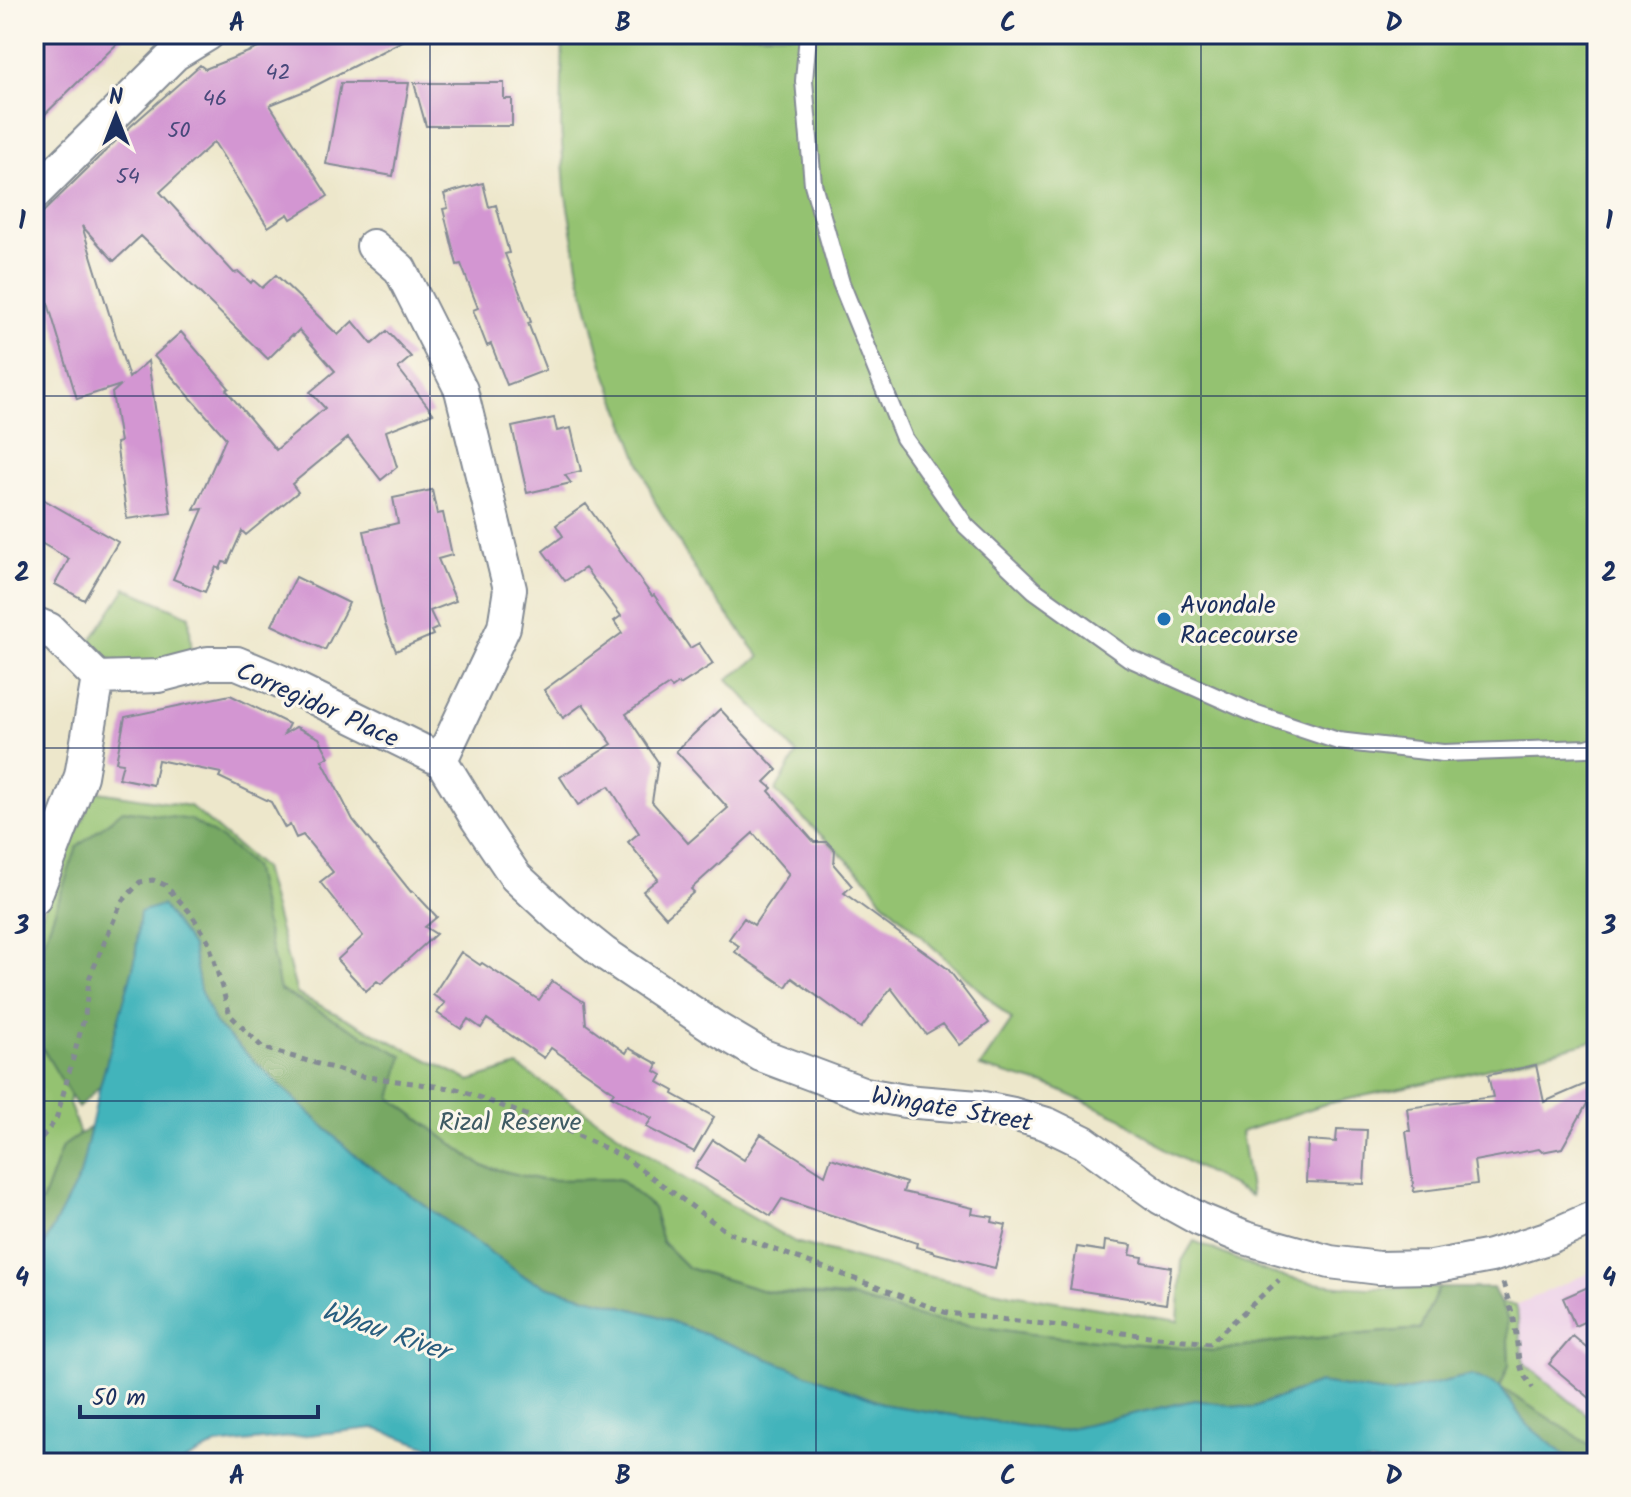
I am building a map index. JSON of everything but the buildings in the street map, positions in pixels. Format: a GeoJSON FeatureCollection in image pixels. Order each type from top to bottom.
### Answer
{"type":"FeatureCollection","features":[{"type":"Feature","properties":{"kind":"street"},"geometry":{"type":"LineString","coordinates":[[34,194],[175,54],[208,34]]}},
{"type":"Feature","properties":{"kind":"street"},"geometry":{"type":"LineString","coordinates":[[373,246],[400,269],[461,390],[510,589],[504,627],[441,760]]}},
{"type":"Feature","properties":{"kind":"street"},"geometry":{"type":"LineString","coordinates":[[34,623],[49,629],[98,678],[81,776],[34,899]]}},
{"type":"Feature","properties":{"kind":"street","name":"Corregidor Place"},"geometry":{"type":"LineString","coordinates":[[98,678],[158,676],[208,663],[237,663],[441,760]]}},
{"type":"Feature","properties":{"kind":"street","name":"Wingate Street"},"geometry":{"type":"LineString","coordinates":[[441,760],[516,877],[559,917],[604,953],[714,1027],[761,1055],[797,1070],[865,1094],[978,1107],[1047,1124],[1084,1142],[1161,1198],[1199,1219],[1245,1238],[1330,1262],[1379,1268],[1432,1267],[1491,1256],[1547,1238],[1597,1216]]}},
{"type":"Feature","properties":{"kind":"lane"},"geometry":{"type":"LineString","coordinates":[[808,34],[804,81],[813,184],[841,283],[904,438],[966,526],[1034,590],[1129,658],[1251,712],[1338,741],[1443,753],[1587,748],[1597,745]]}},
{"type":"Feature","properties":{"kind":"path"},"geometry":{"type":"LineString","coordinates":[[34,1147],[56,1120],[85,1015],[89,979],[121,903],[140,882],[153,880],[165,885],[189,911],[208,940],[230,1015],[263,1048],[360,1076],[457,1089],[566,1130],[624,1157],[727,1232],[947,1313],[1210,1343],[1288,1272]]}},
{"type":"Feature","properties":{"kind":"path"},"geometry":{"type":"LineString","coordinates":[[34,1125],[44,1134]]}},
{"type":"Feature","properties":{"kind":"path"},"geometry":{"type":"LineString","coordinates":[[1499,1275],[1514,1319],[1519,1361],[1523,1374],[1533,1388]]}},
{"type":"Feature","properties":{"kind":"shaded area"},"geometry":{"type":"Polygon","coordinates":[[[1597,1269],[1597,1423],[1524,1363],[1516,1305],[1597,1269]]]}},
{"type":"Feature","properties":{"kind":"shaded area"},"geometry":{"type":"Polygon","coordinates":[[[430,1457],[437,1463],[292,1463],[297,1461],[430,1457]]]}},
{"type":"Feature","properties":{"kind":"green space","name":"Avondale Racecourse"},"geometry":{"type":"Polygon","coordinates":[[[563,34],[1597,34],[1597,1040],[1453,1077],[1325,1104],[1241,1132],[1251,1196],[1167,1151],[1121,1118],[1052,1087],[980,1067],[1012,1020],[882,900],[871,883],[775,791],[797,754],[728,679],[760,657],[702,581],[655,502],[603,365],[580,277],[565,190],[561,127],[563,34]]]}},
{"type":"Feature","properties":{"kind":"green space"},"geometry":{"type":"Polygon","coordinates":[[[126,588],[189,616],[192,657],[138,667],[106,658],[90,642],[126,588]]]}},
{"type":"Feature","properties":{"kind":"green space","name":"Rizal Reserve"},"geometry":{"type":"Polygon","coordinates":[[[92,791],[190,806],[263,868],[297,994],[470,1081],[518,1066],[682,1177],[795,1242],[899,1270],[1012,1294],[1178,1321],[1182,1261],[1194,1241],[1289,1278],[1375,1288],[1439,1288],[1420,1329],[1284,1341],[1214,1351],[1031,1334],[926,1319],[851,1297],[764,1291],[688,1268],[662,1242],[653,1208],[619,1180],[541,1180],[482,1166],[391,1098],[74,1079],[69,1103],[79,1132],[61,1189],[34,1234],[34,934],[70,843],[84,818],[92,791]]]}},
{"type":"Feature","properties":{"kind":"green space"},"geometry":{"type":"Polygon","coordinates":[[[123,810],[191,820],[222,839],[253,866],[280,990],[403,1056],[391,1098],[482,1166],[541,1180],[619,1179],[653,1208],[662,1242],[688,1268],[764,1291],[855,1299],[926,1319],[1031,1334],[1214,1351],[1284,1341],[1420,1329],[1439,1288],[1493,1288],[1507,1318],[1509,1365],[1500,1387],[1472,1375],[1392,1394],[1319,1383],[1251,1408],[1195,1400],[1056,1431],[887,1405],[655,1315],[549,1287],[523,1276],[352,1153],[216,1025],[200,990],[192,947],[140,912],[135,961],[100,1086],[78,1108],[34,1034],[44,942],[77,847],[123,810]]]}},
{"type":"Feature","properties":{"kind":"green space"},"geometry":{"type":"Polygon","coordinates":[[[91,1127],[80,1176],[41,1251],[34,1272],[34,1201],[42,1202],[62,1147],[91,1127]]]}},
{"type":"Feature","properties":{"kind":"green space"},"geometry":{"type":"Polygon","coordinates":[[[1499,1303],[1516,1305],[1524,1363],[1597,1423],[1597,1452],[1502,1389],[1526,1424],[1574,1463],[1471,1463],[1392,1394],[1472,1375],[1500,1387],[1509,1365],[1507,1318],[1499,1303]]]}},
{"type":"Feature","properties":{"kind":"green space"},"geometry":{"type":"Polygon","coordinates":[[[1500,1387],[1597,1452],[1597,1463],[1574,1463],[1526,1424],[1500,1387]]]}},
{"type":"Feature","properties":{"kind":"water","name":"Whau River"},"geometry":{"type":"Polygon","coordinates":[[[162,905],[192,947],[200,990],[216,1025],[352,1153],[523,1276],[549,1287],[655,1315],[887,1405],[1056,1431],[1195,1400],[1251,1408],[1319,1383],[1392,1394],[1472,1375],[1500,1387],[1526,1424],[1574,1463],[475,1463],[374,1428],[216,1445],[181,1463],[34,1463],[34,1272],[41,1251],[80,1176],[100,1086],[135,961],[140,912],[162,905]]]}},
{"type":"Feature","properties":{"kind":"place","name":"Avondale Racecourse"},"geometry":{"type":"Point","coordinates":[1164,619]}}]}
